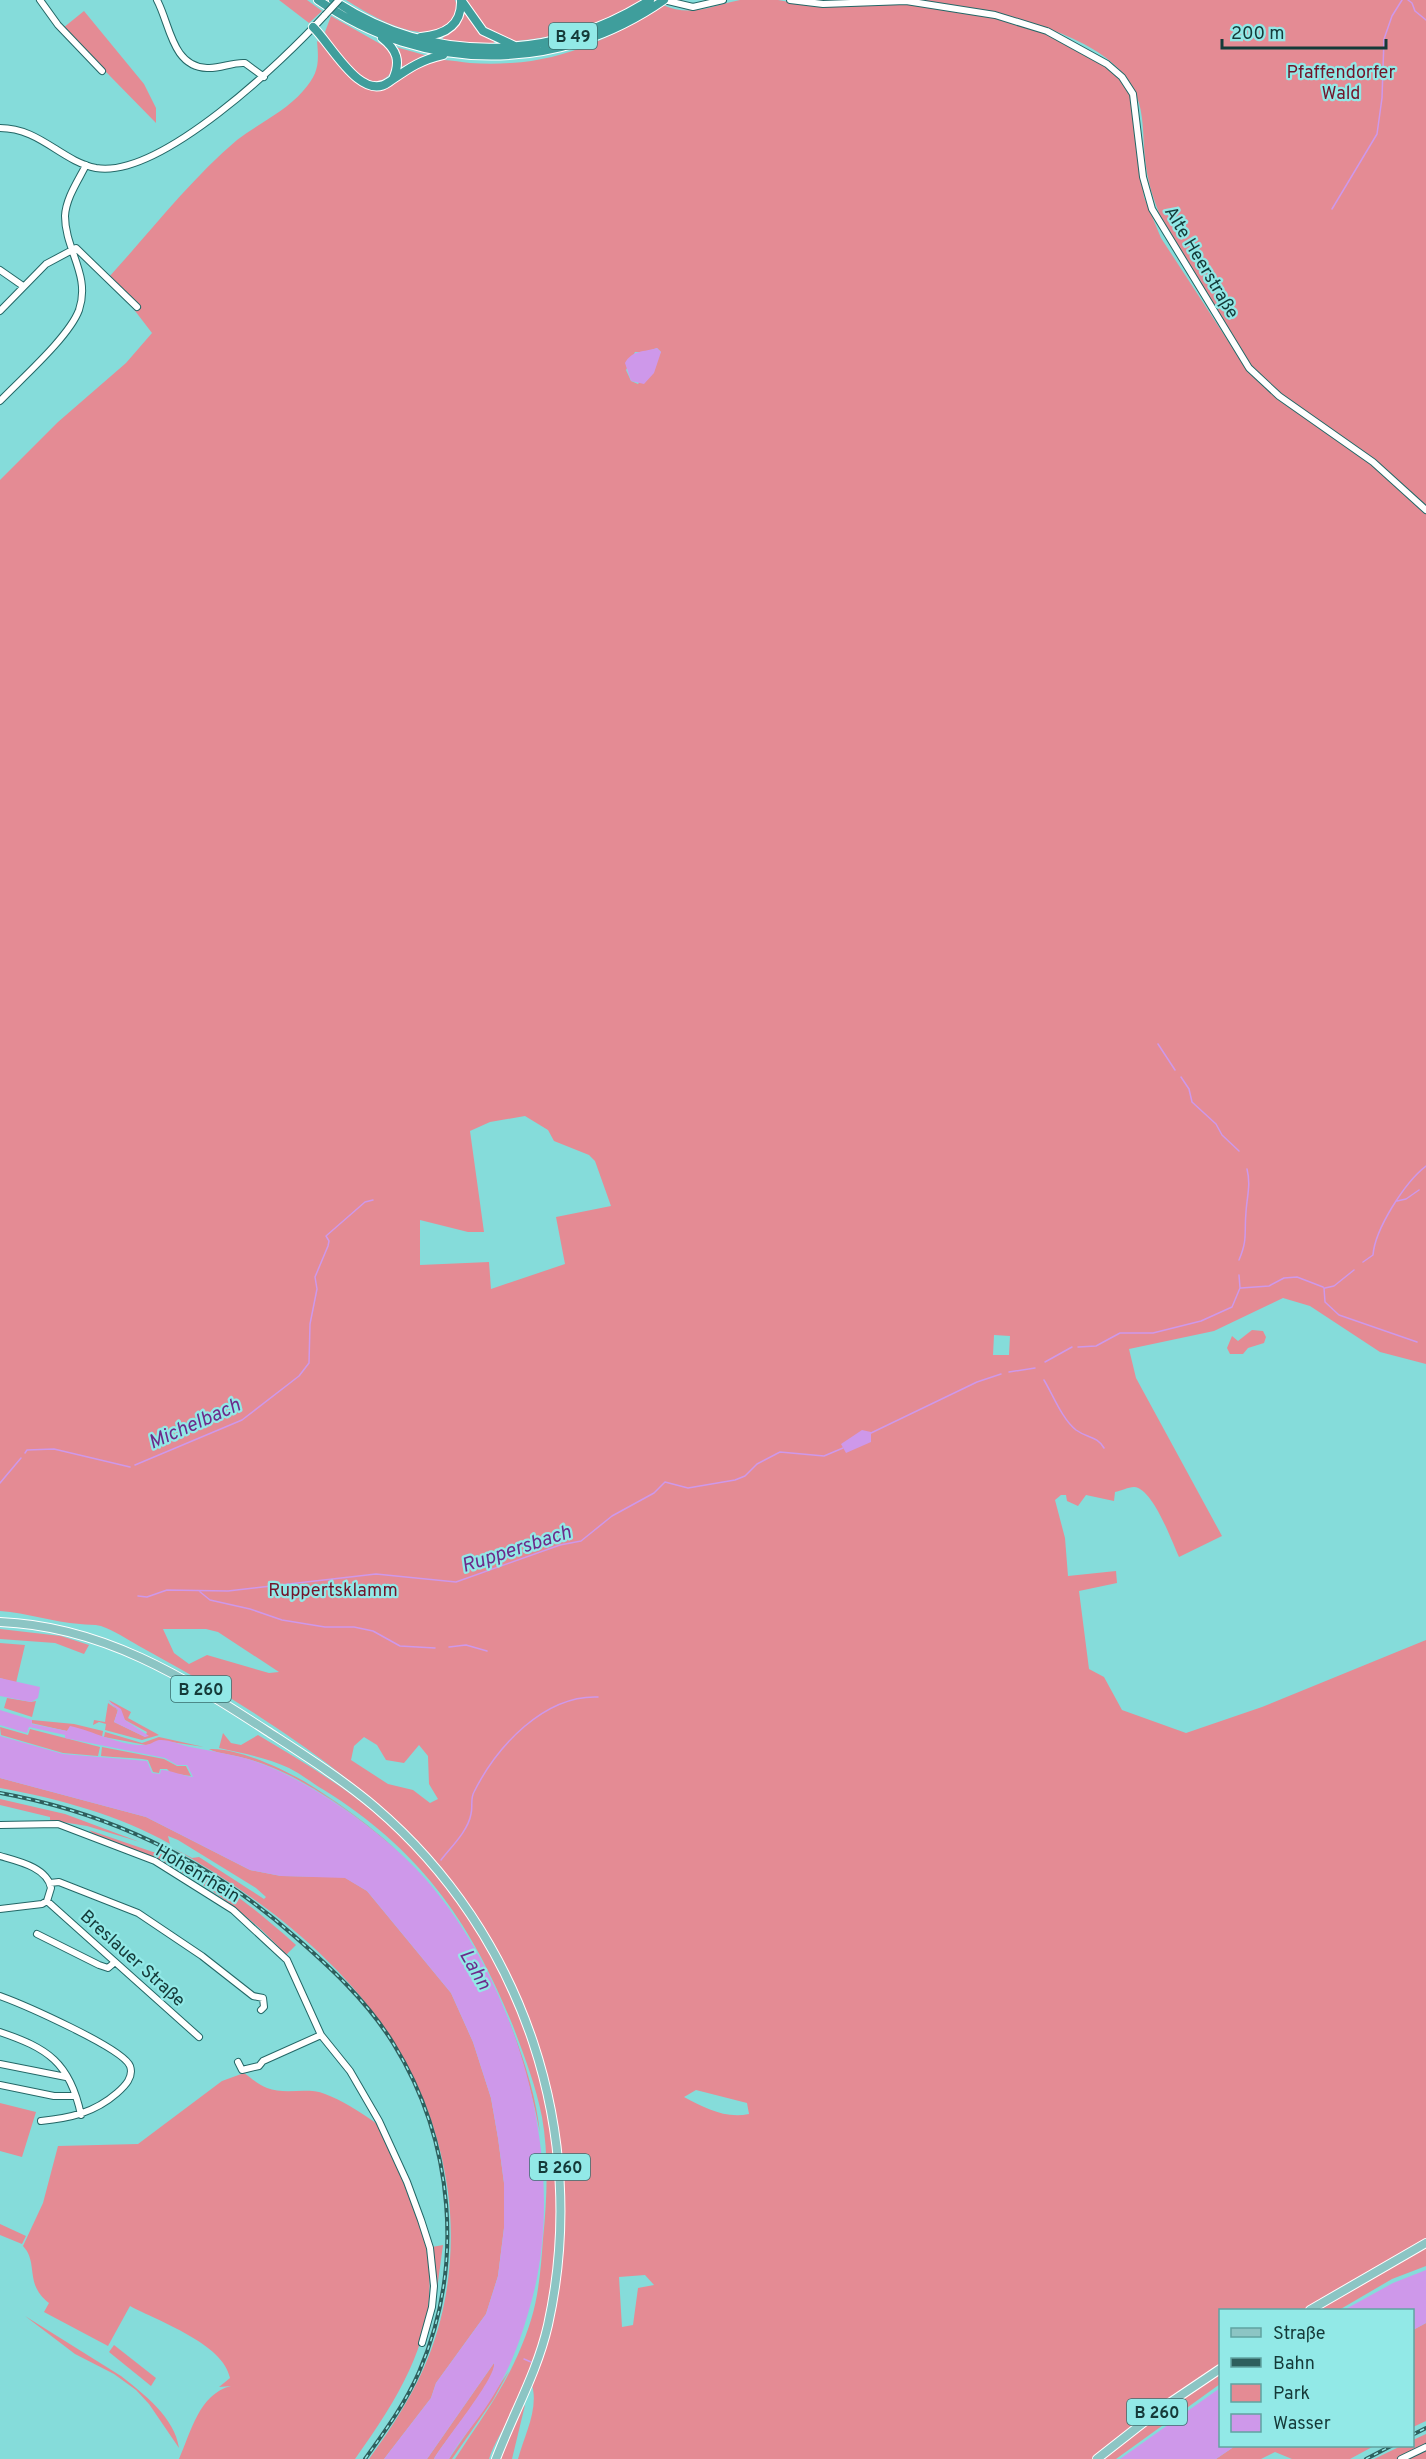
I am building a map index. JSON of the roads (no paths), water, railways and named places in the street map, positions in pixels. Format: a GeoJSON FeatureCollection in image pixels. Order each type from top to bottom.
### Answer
{"type":"FeatureCollection","features":[{"type":"Feature","properties":{"kind":"highway","name":"B 49"},"geometry":{"type":"LineString","coordinates":[[318,0],[374,33],[410,45],[449,54],[508,57],[562,48],[616,28],[668,2]]}},
{"type":"Feature","properties":{"kind":"highway","name":"B 49"},"geometry":{"type":"LineString","coordinates":[[333,0],[369,21],[411,37],[471,48],[518,47],[553,41],[591,30],[650,0]]}},
{"type":"Feature","properties":{"kind":"highway"},"geometry":{"type":"LineString","coordinates":[[411,37],[433,36],[450,29],[460,15],[461,0]]}},
{"type":"Feature","properties":{"kind":"highway"},"geometry":{"type":"LineString","coordinates":[[461,0],[483,31],[518,47]]}},
{"type":"Feature","properties":{"kind":"highway"},"geometry":{"type":"LineString","coordinates":[[314,27],[364,84],[378,87],[416,63],[449,54]]}},
{"type":"Feature","properties":{"kind":"highway"},"geometry":{"type":"LineString","coordinates":[[374,33],[390,45],[397,55],[398,65],[393,79]]}},
{"type":"Feature","properties":{"kind":"main road","name":"B 260"},"geometry":{"type":"LineString","coordinates":[[0,1622],[59,1629],[112,1643],[188,1680],[259,1725],[332,1774],[375,1808],[433,1865],[480,1930],[520,2008],[544,2077],[558,2139],[562,2200],[559,2262],[547,2329],[527,2388],[496,2459]]}},
{"type":"Feature","properties":{"kind":"main road"},"geometry":{"type":"LineString","coordinates":[[1312,2309],[1426,2242]]}},
{"type":"Feature","properties":{"kind":"main road","name":"B 260"},"geometry":{"type":"LineString","coordinates":[[1097,2459],[1167,2405],[1219,2370]]}},
{"type":"Feature","properties":{"kind":"street"},"geometry":{"type":"LineString","coordinates":[[40,0],[58,25],[102,71]]}},
{"type":"Feature","properties":{"kind":"street"},"geometry":{"type":"LineString","coordinates":[[157,0],[173,40],[187,61],[209,68],[245,63],[264,77]]}},
{"type":"Feature","properties":{"kind":"street"},"geometry":{"type":"LineString","coordinates":[[0,128],[32,135],[86,165],[109,169],[126,167],[147,159],[169,146],[264,77],[339,0]]}},
{"type":"Feature","properties":{"kind":"street"},"geometry":{"type":"LineString","coordinates":[[668,2],[698,7],[723,0]]}},
{"type":"Feature","properties":{"kind":"street","name":"Alte Heerstraße"},"geometry":{"type":"LineString","coordinates":[[790,0],[823,4],[906,1],[995,15],[1047,31],[1107,64],[1127,83],[1135,101],[1143,177],[1152,209],[1168,239],[1249,368],[1279,396],[1373,462],[1426,510]]}},
{"type":"Feature","properties":{"kind":"street"},"geometry":{"type":"LineString","coordinates":[[0,401],[65,331],[78,313],[83,285],[66,228],[66,209],[86,165]]}},
{"type":"Feature","properties":{"kind":"street"},"geometry":{"type":"LineString","coordinates":[[0,311],[51,260],[73,248],[81,250],[137,307]]}},
{"type":"Feature","properties":{"kind":"street"},"geometry":{"type":"LineString","coordinates":[[0,270],[23,286]]}},
{"type":"Feature","properties":{"kind":"street","name":"Hohenrhein"},"geometry":{"type":"LineString","coordinates":[[0,1825],[58,1824],[155,1861],[215,1898],[265,1937],[287,1960],[321,2035],[350,2071],[379,2121],[407,2182],[424,2230],[431,2258],[434,2286],[432,2307],[422,2343]]}},
{"type":"Feature","properties":{"kind":"street"},"geometry":{"type":"LineString","coordinates":[[0,1856],[29,1866],[50,1883],[59,1882],[138,1913],[202,1956],[253,1996],[263,1998],[264,2007],[261,2010]]}},
{"type":"Feature","properties":{"kind":"street"},"geometry":{"type":"LineString","coordinates":[[0,1909],[42,1904],[47,1901],[50,1883]]}},
{"type":"Feature","properties":{"kind":"street","name":"Breslauer Straße"},"geometry":{"type":"LineString","coordinates":[[47,1901],[199,2037]]}},
{"type":"Feature","properties":{"kind":"street"},"geometry":{"type":"LineString","coordinates":[[37,1934],[108,1968],[115,1962]]}},
{"type":"Feature","properties":{"kind":"street"},"geometry":{"type":"LineString","coordinates":[[0,1996],[68,2027],[126,2060],[131,2067],[130,2077],[125,2086],[100,2106],[81,2115],[41,2121]]}},
{"type":"Feature","properties":{"kind":"street"},"geometry":{"type":"LineString","coordinates":[[0,2032],[50,2053],[66,2077],[81,2115]]}},
{"type":"Feature","properties":{"kind":"street"},"geometry":{"type":"LineString","coordinates":[[238,2061],[242,2070],[259,2066],[272,2056],[321,2035]]}},
{"type":"Feature","properties":{"kind":"street"},"geometry":{"type":"LineString","coordinates":[[0,2064],[66,2077]]}},
{"type":"Feature","properties":{"kind":"street"},"geometry":{"type":"LineString","coordinates":[[0,2085],[54,2096],[75,2096]]}},
{"type":"Feature","properties":{"kind":"street"},"geometry":{"type":"LineString","coordinates":[[1401,2459],[1426,2448]]}},
{"type":"Feature","properties":{"kind":"water"},"geometry":{"type":"Polygon","coordinates":[[[657,348],[661,352],[654,373],[644,384],[631,381],[625,363],[628,359],[639,352],[657,348]]]}},
{"type":"Feature","properties":{"kind":"water"},"geometry":{"type":"Polygon","coordinates":[[[862,1430],[871,1432],[871,1442],[846,1453],[841,1444],[862,1430]]]}},
{"type":"Feature","properties":{"kind":"water"},"geometry":{"type":"Polygon","coordinates":[[[0,1678],[40,1687],[38,1698],[31,1702],[0,1696],[0,1678]]]}},
{"type":"Feature","properties":{"kind":"water"},"geometry":{"type":"Polygon","coordinates":[[[107,1700],[121,1709],[125,1720],[149,1736],[145,1737],[114,1722],[118,1710],[107,1700]]]}},
{"type":"Feature","properties":{"kind":"water","name":"Lahn"},"geometry":{"type":"Polygon","coordinates":[[[0,1710],[32,1720],[32,1724],[67,1731],[70,1726],[135,1745],[170,1741],[237,1756],[286,1774],[352,1815],[394,1848],[428,1882],[461,1926],[489,1975],[512,2028],[529,2085],[540,2142],[544,2200],[541,2256],[529,2310],[517,2347],[495,2393],[449,2459],[434,2459],[479,2395],[493,2370],[494,2363],[427,2459],[384,2459],[431,2398],[436,2383],[486,2314],[498,2276],[504,2228],[504,2183],[498,2138],[491,2098],[473,2042],[451,1993],[367,1891],[345,1878],[281,1876],[250,1870],[146,1817],[0,1778],[0,1736],[63,1754],[147,1761],[152,1773],[160,1774],[161,1770],[165,1770],[193,1777],[187,1765],[177,1765],[165,1758],[65,1738],[65,1735],[29,1727],[27,1733],[0,1725],[0,1710]]]}},
{"type":"Feature","properties":{"kind":"water"},"geometry":{"type":"Polygon","coordinates":[[[1426,2270],[1426,2323],[1414,2329],[1414,2309],[1346,2309],[1393,2283],[1426,2270]]]}},
{"type":"Feature","properties":{"kind":"water"},"geometry":{"type":"Polygon","coordinates":[[[1219,2389],[1219,2447],[1234,2447],[1216,2459],[1120,2459],[1219,2389]]]}},
{"type":"Feature","properties":{"kind":"waterway"},"geometry":{"type":"LineString","coordinates":[[1332,209],[1377,134],[1382,98],[1384,39],[1392,16],[1402,0]]}},
{"type":"Feature","properties":{"kind":"waterway"},"geometry":{"type":"LineString","coordinates":[[1408,0],[1415,11],[1426,20]]}},
{"type":"Feature","properties":{"kind":"waterway"},"geometry":{"type":"LineString","coordinates":[[1158,1044],[1175,1070]]}},
{"type":"Feature","properties":{"kind":"waterway"},"geometry":{"type":"LineString","coordinates":[[1181,1077],[1189,1089],[1192,1102],[1216,1124],[1222,1135],[1239,1151]]}},
{"type":"Feature","properties":{"kind":"waterway"},"geometry":{"type":"LineString","coordinates":[[1363,1262],[1373,1255],[1379,1232],[1392,1207],[1409,1183],[1426,1166]]}},
{"type":"Feature","properties":{"kind":"waterway"},"geometry":{"type":"LineString","coordinates":[[1239,1260],[1245,1236],[1249,1185],[1247,1169]]}},
{"type":"Feature","properties":{"kind":"waterway"},"geometry":{"type":"LineString","coordinates":[[1397,1201],[1406,1199],[1419,1190]]}},
{"type":"Feature","properties":{"kind":"waterway","name":"Michelbach"},"geometry":{"type":"LineString","coordinates":[[135,1465],[242,1420],[299,1376],[309,1363],[310,1324],[317,1289],[315,1277],[328,1246],[329,1241],[326,1236],[365,1202],[373,1200]]}},
{"type":"Feature","properties":{"kind":"waterway"},"geometry":{"type":"LineString","coordinates":[[1325,1288],[1334,1286],[1354,1270]]}},
{"type":"Feature","properties":{"kind":"waterway","name":"Ruppersbach"},"geometry":{"type":"LineString","coordinates":[[1078,1347],[1096,1346],[1120,1333],[1153,1333],[1201,1321],[1232,1307],[1240,1288],[1239,1275]]}},
{"type":"Feature","properties":{"kind":"waterway","name":"Ruppersbach"},"geometry":{"type":"LineString","coordinates":[[1241,1288],[1269,1286],[1284,1278],[1297,1277],[1323,1287]]}},
{"type":"Feature","properties":{"kind":"waterway","name":"Ruppersbach"},"geometry":{"type":"LineString","coordinates":[[1324,1288],[1325,1302],[1339,1315],[1417,1342]]}},
{"type":"Feature","properties":{"kind":"waterway","name":"Ruppersbach"},"geometry":{"type":"LineString","coordinates":[[1045,1362],[1072,1347]]}},
{"type":"Feature","properties":{"kind":"waterway","name":"Ruppersbach"},"geometry":{"type":"LineString","coordinates":[[1009,1372],[1035,1368]]}},
{"type":"Feature","properties":{"kind":"waterway","name":"Ruppersbach"},"geometry":{"type":"LineString","coordinates":[[871,1433],[977,1382],[1001,1374]]}},
{"type":"Feature","properties":{"kind":"waterway"},"geometry":{"type":"LineString","coordinates":[[1044,1380],[1071,1425],[1080,1433],[1098,1441],[1104,1448]]}},
{"type":"Feature","properties":{"kind":"waterway","name":"Ruppersbach"},"geometry":{"type":"LineString","coordinates":[[138,1596],[147,1597],[167,1590],[228,1591],[376,1574],[456,1582],[560,1545],[581,1541],[612,1516],[654,1493],[665,1482],[688,1488],[735,1480],[745,1476],[757,1464],[780,1452],[824,1456],[843,1448]]}},
{"type":"Feature","properties":{"kind":"waterway","name":"Michelbach"},"geometry":{"type":"LineString","coordinates":[[25,1453],[27,1450],[54,1449],[130,1467]]}},
{"type":"Feature","properties":{"kind":"waterway","name":"Michelbach"},"geometry":{"type":"LineString","coordinates":[[0,1483],[21,1458]]}},
{"type":"Feature","properties":{"kind":"waterway"},"geometry":{"type":"LineString","coordinates":[[199,1591],[210,1600],[250,1609],[282,1620],[325,1627],[354,1627],[373,1631],[400,1646],[435,1648]]}},
{"type":"Feature","properties":{"kind":"waterway"},"geometry":{"type":"LineString","coordinates":[[449,1647],[466,1645],[487,1651]]}},
{"type":"Feature","properties":{"kind":"waterway"},"geometry":{"type":"LineString","coordinates":[[441,1860],[466,1827],[471,1814],[474,1792],[495,1757],[509,1741],[524,1726],[559,1705],[578,1699],[598,1697]]}},
{"type":"Feature","properties":{"kind":"waterway"},"geometry":{"type":"LineString","coordinates":[[524,2359],[531,2362]]}},
{"type":"Feature","properties":{"kind":"railway"},"geometry":{"type":"LineString","coordinates":[[0,1793],[80,1813],[119,1827],[156,1844],[227,1884],[293,1935],[360,1999],[393,2043],[414,2081],[429,2121],[440,2162],[446,2204],[447,2247],[443,2290],[434,2331],[419,2372],[401,2406],[365,2459]]}},
{"type":"Feature","properties":{"kind":"railway"},"geometry":{"type":"LineString","coordinates":[[1414,2434],[1426,2428]]}},
{"type":"Feature","properties":{"kind":"railway"},"geometry":{"type":"LineString","coordinates":[[1366,2459],[1389,2447]]}},
{"type":"Feature","properties":{"kind":"park label","name":"Pfaffendorfer Wald"},"geometry":{"type":"Point","coordinates":[1341,82]}},
{"type":"Feature","properties":{"kind":"park label","name":"Ruppertsklamm"},"geometry":{"type":"Point","coordinates":[333,1590]}}]}
